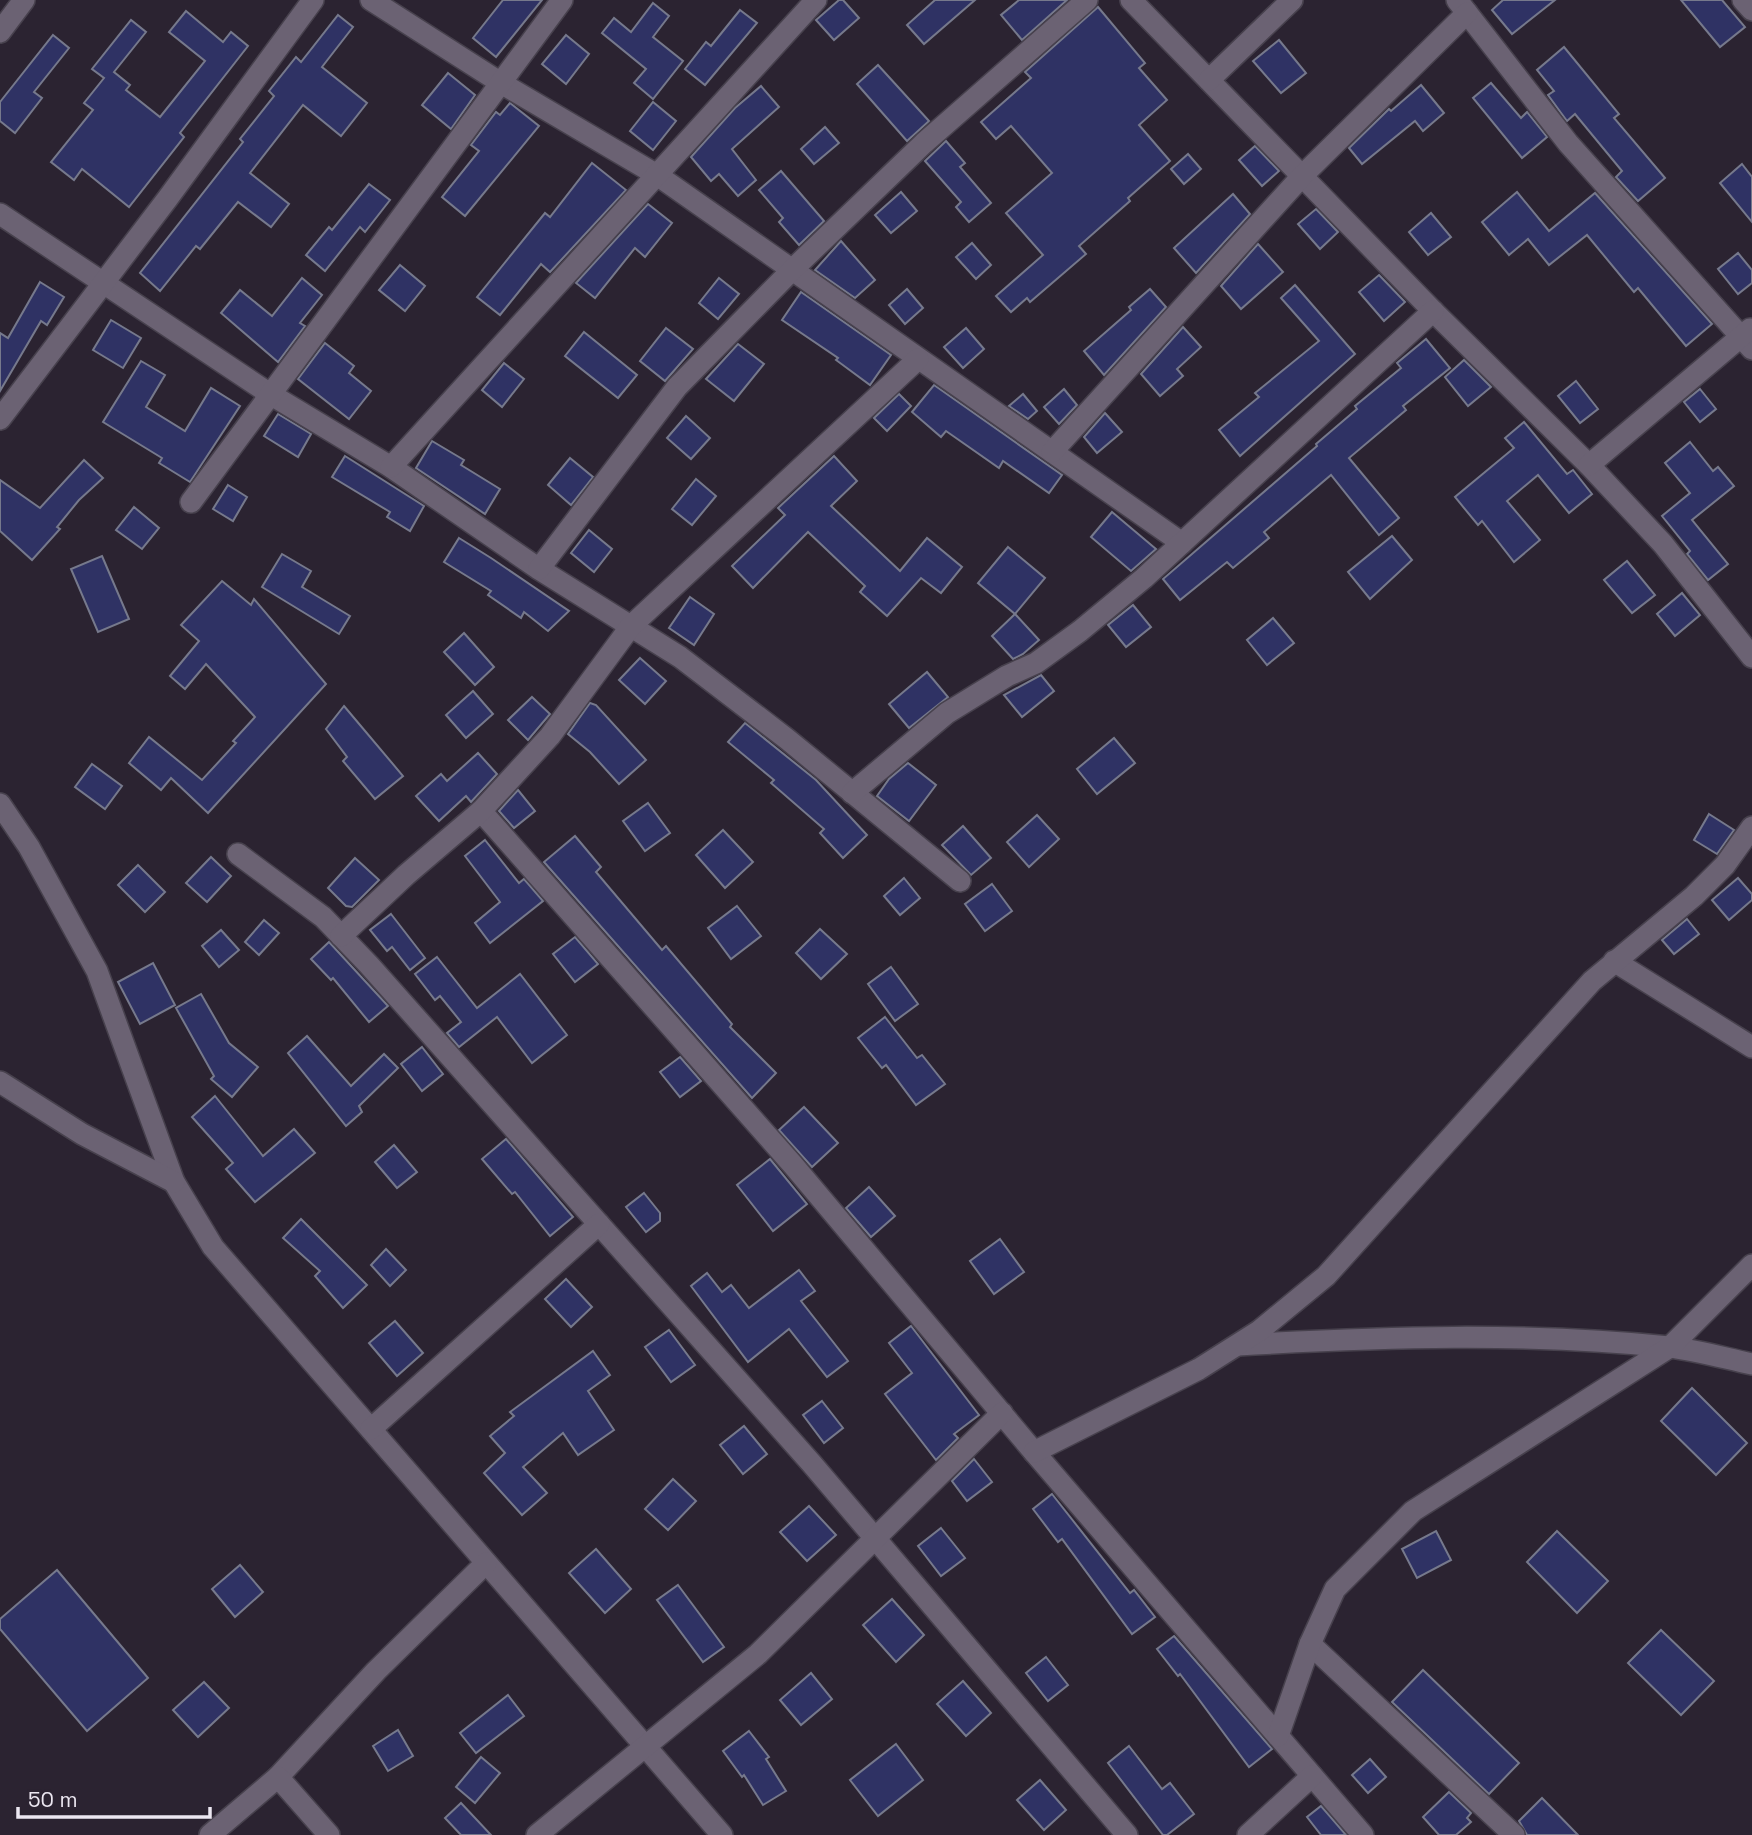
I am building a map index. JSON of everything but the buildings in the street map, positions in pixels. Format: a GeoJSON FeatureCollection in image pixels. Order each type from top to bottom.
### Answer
{"type":"FeatureCollection","features":[{"type":"Feature","properties":{"kind":"street"},"geometry":{"type":"LineString","coordinates":[[0,32],[24,0]]}},
{"type":"Feature","properties":{"kind":"street"},"geometry":{"type":"LineString","coordinates":[[0,419],[313,0]]}},
{"type":"Feature","properties":{"kind":"street"},"geometry":{"type":"LineString","coordinates":[[371,0],[502,83],[657,175],[1182,543]]}},
{"type":"Feature","properties":{"kind":"street"},"geometry":{"type":"LineString","coordinates":[[191,502],[562,0]]}},
{"type":"Feature","properties":{"kind":"street"},"geometry":{"type":"LineString","coordinates":[[391,467],[816,0]]}},
{"type":"Feature","properties":{"kind":"street"},"geometry":{"type":"LineString","coordinates":[[539,569],[677,387],[791,271],[925,143],[1087,0]]}},
{"type":"Feature","properties":{"kind":"street"},"geometry":{"type":"LineString","coordinates":[[1131,0],[1433,311],[1588,465],[1662,544],[1752,657]]}},
{"type":"Feature","properties":{"kind":"street"},"geometry":{"type":"LineString","coordinates":[[1209,80],[1292,0]]}},
{"type":"Feature","properties":{"kind":"street"},"geometry":{"type":"LineString","coordinates":[[1743,0],[1752,10]]}},
{"type":"Feature","properties":{"kind":"street"},"geometry":{"type":"LineString","coordinates":[[1052,452],[1462,6],[1568,143],[1748,338],[1588,465]]}},
{"type":"Feature","properties":{"kind":"street"},"geometry":{"type":"LineString","coordinates":[[0,214],[270,394],[391,467],[539,569],[680,657],[960,881]]}},
{"type":"Feature","properties":{"kind":"street"},"geometry":{"type":"LineString","coordinates":[[852,793],[947,713],[1007,676],[1036,663],[1080,631],[1182,543],[1433,311]]}},
{"type":"Feature","properties":{"kind":"street"},"geometry":{"type":"LineString","coordinates":[[341,936],[406,875],[481,811],[550,736],[631,626],[918,359]]}},
{"type":"Feature","properties":{"kind":"street"},"geometry":{"type":"LineString","coordinates":[[0,804],[29,847],[97,971],[174,1182],[214,1247],[722,1835]]}},
{"type":"Feature","properties":{"kind":"street"},"geometry":{"type":"LineString","coordinates":[[481,811],[793,1164],[1034,1452],[1363,1835]]}},
{"type":"Feature","properties":{"kind":"street"},"geometry":{"type":"LineString","coordinates":[[1034,1452],[1187,1375],[1236,1345],[1326,1276],[1425,1168],[1501,1079],[1614,961],[1694,896],[1725,865],[1752,827]]}},
{"type":"Feature","properties":{"kind":"street"},"geometry":{"type":"LineString","coordinates":[[238,854],[323,918],[341,936],[874,1537],[1127,1835]]}},
{"type":"Feature","properties":{"kind":"street"},"geometry":{"type":"LineString","coordinates":[[1614,961],[1752,1047]]}},
{"type":"Feature","properties":{"kind":"street"},"geometry":{"type":"LineString","coordinates":[[0,1082],[82,1134],[174,1182]]}},
{"type":"Feature","properties":{"kind":"street"},"geometry":{"type":"LineString","coordinates":[[371,1429],[599,1224]]}},
{"type":"Feature","properties":{"kind":"street"},"geometry":{"type":"LineString","coordinates":[[1278,1736],[1310,1644],[1335,1589],[1413,1511],[1670,1348],[1752,1265]]}},
{"type":"Feature","properties":{"kind":"street"},"geometry":{"type":"LineString","coordinates":[[1236,1345],[1359,1338],[1497,1339],[1670,1348],[1752,1364]]}},
{"type":"Feature","properties":{"kind":"street"},"geometry":{"type":"LineString","coordinates":[[537,1835],[758,1654],[1002,1413]]}},
{"type":"Feature","properties":{"kind":"street"},"geometry":{"type":"LineString","coordinates":[[210,1835],[278,1777],[376,1671],[486,1563]]}},
{"type":"Feature","properties":{"kind":"street"},"geometry":{"type":"LineString","coordinates":[[1310,1644],[1514,1835]]}},
{"type":"Feature","properties":{"kind":"street"},"geometry":{"type":"LineString","coordinates":[[1248,1835],[1312,1776]]}},
{"type":"Feature","properties":{"kind":"street"},"geometry":{"type":"LineString","coordinates":[[278,1777],[329,1835]]}}]}
